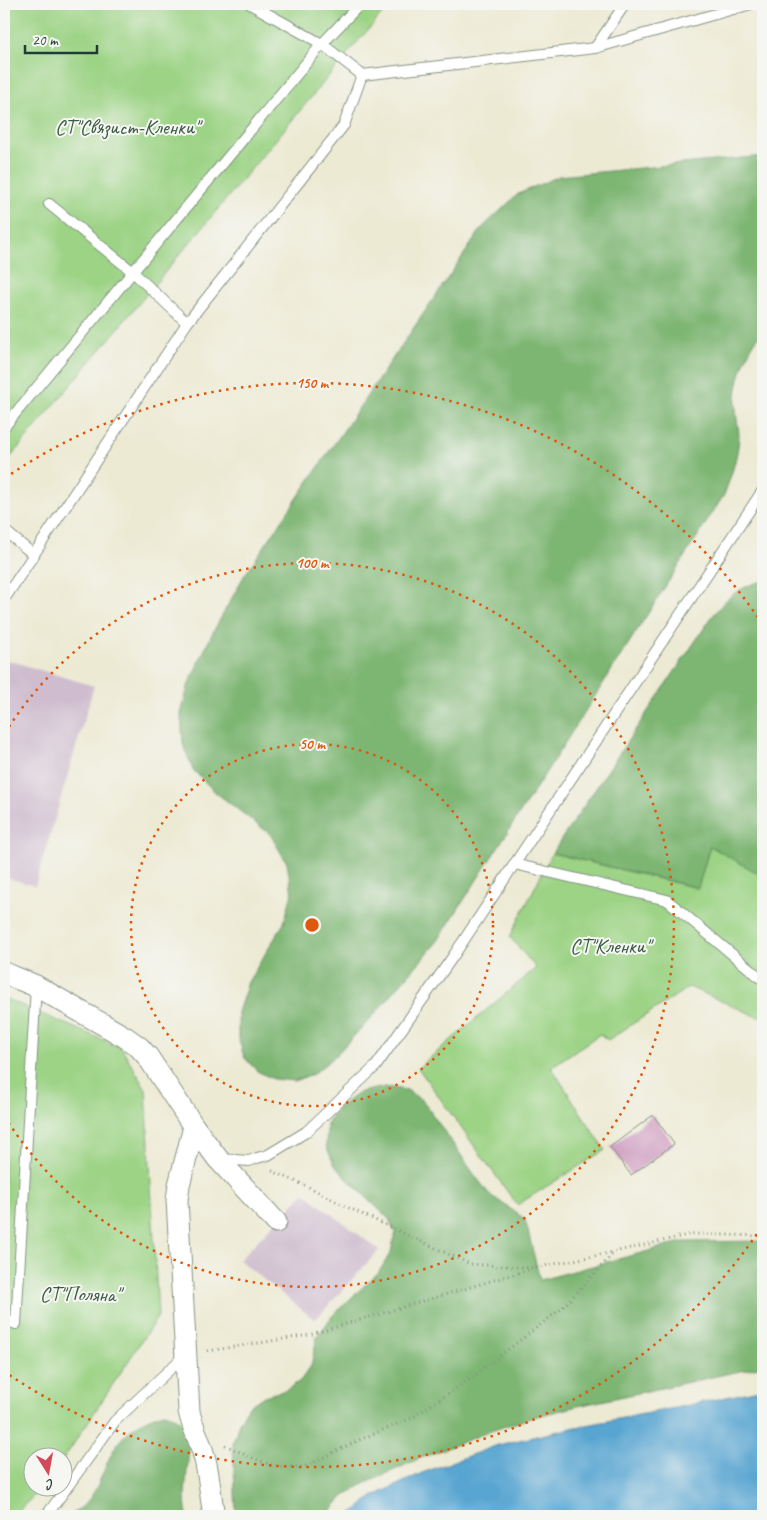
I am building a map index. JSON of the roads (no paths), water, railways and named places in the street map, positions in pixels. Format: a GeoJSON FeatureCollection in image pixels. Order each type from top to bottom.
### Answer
{"type":"FeatureCollection","features":[{"type":"Feature","properties":{"kind":"street"},"geometry":{"type":"LineString","coordinates":[[4,973],[36,986],[139,1047],[218,1159],[276,1222]]}},
{"type":"Feature","properties":{"kind":"street"},"geometry":{"type":"LineString","coordinates":[[194,1127],[177,1200],[187,1354],[187,1395],[192,1425],[205,1457],[212,1510]]}},
{"type":"Feature","properties":{"kind":"lane"},"geometry":{"type":"LineString","coordinates":[[250,4],[322,44],[362,75],[595,48],[751,4]]}},
{"type":"Feature","properties":{"kind":"lane"},"geometry":{"type":"LineString","coordinates":[[4,428],[322,44],[360,4]]}},
{"type":"Feature","properties":{"kind":"lane"},"geometry":{"type":"LineString","coordinates":[[595,48],[625,4]]}},
{"type":"Feature","properties":{"kind":"lane"},"geometry":{"type":"LineString","coordinates":[[4,596],[7,595],[34,555],[187,324],[344,125],[362,75]]}},
{"type":"Feature","properties":{"kind":"lane"},"geometry":{"type":"LineString","coordinates":[[49,204],[133,272],[187,324]]}},
{"type":"Feature","properties":{"kind":"lane"},"geometry":{"type":"LineString","coordinates":[[218,1159],[249,1161],[268,1155],[306,1132],[376,1066],[454,955],[763,490]]}},
{"type":"Feature","properties":{"kind":"lane"},"geometry":{"type":"LineString","coordinates":[[4,530],[34,555]]}},
{"type":"Feature","properties":{"kind":"lane"},"geometry":{"type":"LineString","coordinates":[[514,864],[667,900],[763,980]]}},
{"type":"Feature","properties":{"kind":"lane"},"geometry":{"type":"LineString","coordinates":[[4,1320],[16,1324],[36,986]]}},
{"type":"Feature","properties":{"kind":"lane"},"geometry":{"type":"LineString","coordinates":[[44,1516],[49,1512],[114,1421],[187,1354]]}},
{"type":"Feature","properties":{"kind":"water"},"geometry":{"type":"Polygon","coordinates":[[[763,1389],[763,1516],[348,1516],[374,1496],[422,1473],[498,1445],[763,1389]]]}},
{"type":"Feature","properties":{"kind":"park label","name":"СТ\"Связист-Кленки\""},"geometry":{"type":"Point","coordinates":[127,127]}},
{"type":"Feature","properties":{"kind":"park label","name":"СТ\"Кленки\""},"geometry":{"type":"Point","coordinates":[610,946]}},
{"type":"Feature","properties":{"kind":"park label","name":"СТ\"Поляна\""},"geometry":{"type":"Point","coordinates":[80,1294]}}]}
